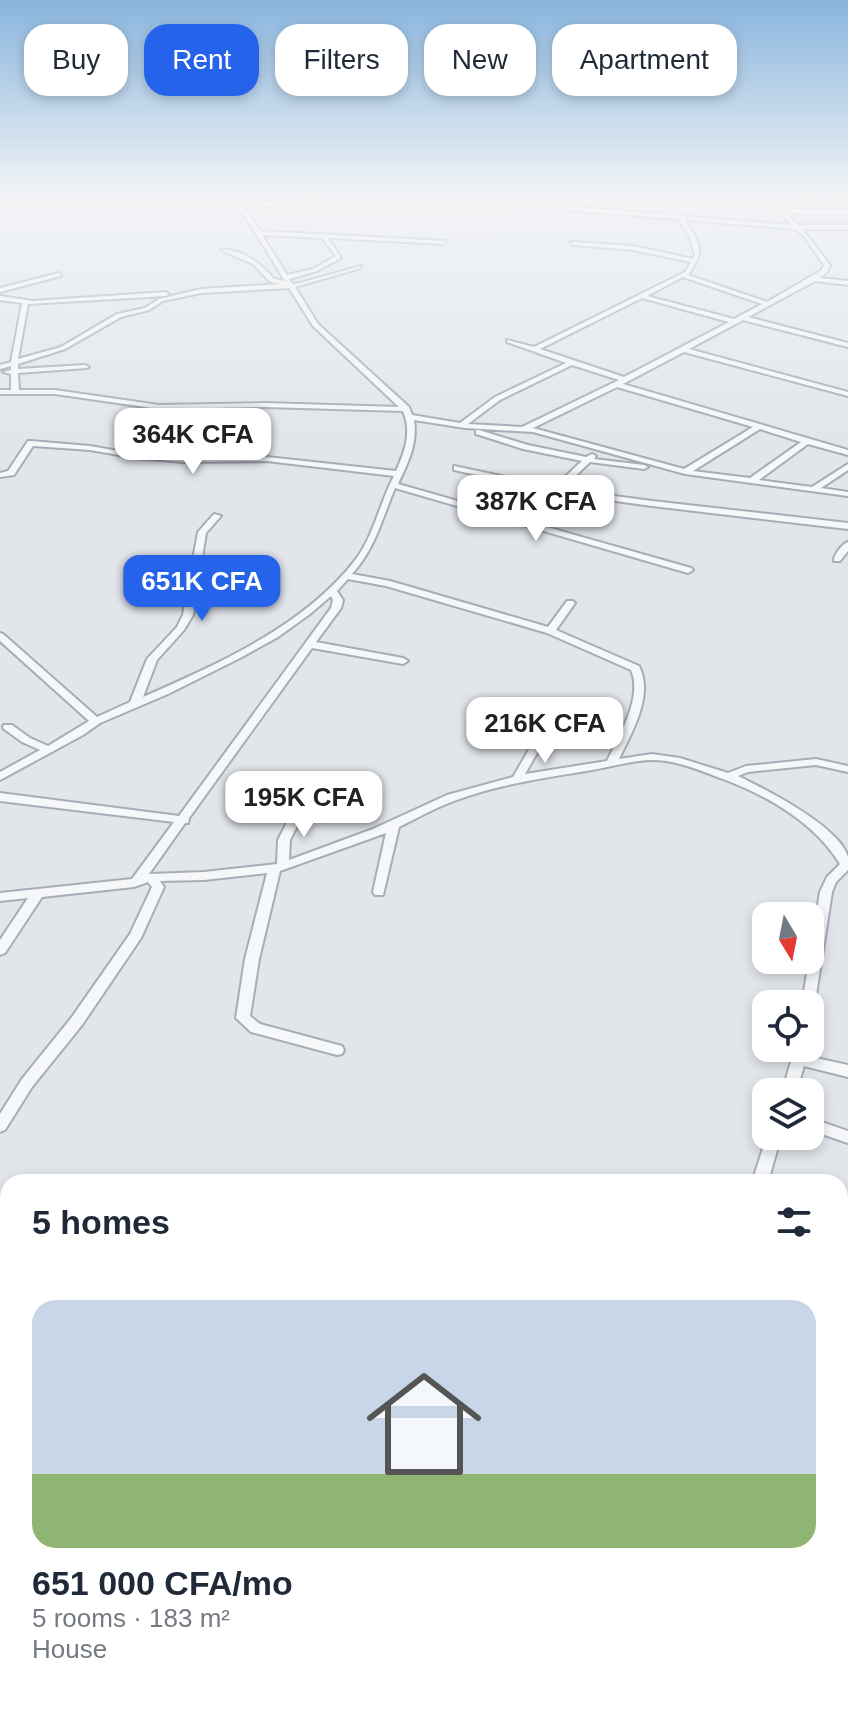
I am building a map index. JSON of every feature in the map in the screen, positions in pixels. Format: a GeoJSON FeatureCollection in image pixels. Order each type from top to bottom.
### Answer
{"type":"FeatureCollection","features":[{"type":"Feature","properties":{"kind":"street"},"geometry":{"type":"LineString","coordinates":[[0,290],[52,277]]}},
{"type":"Feature","properties":{"kind":"street"},"geometry":{"type":"LineString","coordinates":[[270,277],[272,281],[288,283],[301,277]]}},
{"type":"Feature","properties":{"kind":"street"},"geometry":{"type":"LineString","coordinates":[[0,777],[96,721],[246,651],[332,590],[367,549],[409,451],[408,413],[321,332],[284,277]]}},
{"type":"Feature","properties":{"kind":"street"},"geometry":{"type":"LineString","coordinates":[[0,298],[25,303],[193,292],[288,283],[315,277]]}},
{"type":"Feature","properties":{"kind":"street"},"geometry":{"type":"LineString","coordinates":[[533,350],[679,277]]}},
{"type":"Feature","properties":{"kind":"street"},"geometry":{"type":"LineString","coordinates":[[688,277],[768,304]]}},
{"type":"Feature","properties":{"kind":"street"},"geometry":{"type":"LineString","coordinates":[[524,429],[620,382],[817,277]]}},
{"type":"Feature","properties":{"kind":"street"},"geometry":{"type":"LineString","coordinates":[[814,279],[848,283]]}},
{"type":"Feature","properties":{"kind":"street"},"geometry":{"type":"LineString","coordinates":[[0,369],[63,348],[119,315],[147,309],[161,300],[193,292]]}},
{"type":"Feature","properties":{"kind":"street"},"geometry":{"type":"LineString","coordinates":[[641,296],[848,345]]}},
{"type":"Feature","properties":{"kind":"street"},"geometry":{"type":"LineString","coordinates":[[15,392],[14,362],[25,303]]}},
{"type":"Feature","properties":{"kind":"street"},"geometry":{"type":"LineString","coordinates":[[509,341],[620,382],[848,453]]}},
{"type":"Feature","properties":{"kind":"street"},"geometry":{"type":"LineString","coordinates":[[682,349],[848,394]]}},
{"type":"Feature","properties":{"kind":"street"},"geometry":{"type":"LineString","coordinates":[[464,426],[471,416],[569,364]]}},
{"type":"Feature","properties":{"kind":"street"},"geometry":{"type":"LineString","coordinates":[[0,369],[15,372],[85,367]]}},
{"type":"Feature","properties":{"kind":"street"},"geometry":{"type":"LineString","coordinates":[[0,392],[55,392],[159,407],[265,405],[408,413],[464,426],[526,447],[604,463],[667,468]]}},
{"type":"Feature","properties":{"kind":"street"},"geometry":{"type":"LineString","coordinates":[[464,426],[524,429],[685,472],[848,494]]}},
{"type":"Feature","properties":{"kind":"street"},"geometry":{"type":"LineString","coordinates":[[685,472],[760,426]]}},
{"type":"Feature","properties":{"kind":"street"},"geometry":{"type":"LineString","coordinates":[[505,440],[513,428]]}},
{"type":"Feature","properties":{"kind":"street"},"geometry":{"type":"LineString","coordinates":[[752,481],[807,441]]}},
{"type":"Feature","properties":{"kind":"street"},"geometry":{"type":"LineString","coordinates":[[0,475],[11,473],[31,443],[136,456],[184,460],[267,459],[400,474]]}},
{"type":"Feature","properties":{"kind":"street"},"geometry":{"type":"LineString","coordinates":[[515,521],[602,450]]}},
{"type":"Feature","properties":{"kind":"street"},"geometry":{"type":"LineString","coordinates":[[815,488],[848,466]]}},
{"type":"Feature","properties":{"kind":"street"},"geometry":{"type":"LineString","coordinates":[[457,468],[557,489],[676,508],[848,526]]}},
{"type":"Feature","properties":{"kind":"street"},"geometry":{"type":"LineString","coordinates":[[393,485],[688,570]]}},
{"type":"Feature","properties":{"kind":"street"},"geometry":{"type":"LineString","coordinates":[[135,704],[152,659],[181,628],[188,615],[202,532],[217,516]]}},
{"type":"Feature","properties":{"kind":"street"},"geometry":{"type":"LineString","coordinates":[[837,559],[848,545]]}},
{"type":"Feature","properties":{"kind":"street"},"geometry":{"type":"LineString","coordinates":[[346,576],[387,583],[550,631],[626,663],[640,674],[641,684],[631,721],[612,763]]}},
{"type":"Feature","properties":{"kind":"street"},"geometry":{"type":"LineString","coordinates":[[134,883],[184,820],[338,604],[332,590]]}},
{"type":"Feature","properties":{"kind":"street"},"geometry":{"type":"LineString","coordinates":[[550,631],[570,603]]}},
{"type":"Feature","properties":{"kind":"street"},"geometry":{"type":"LineString","coordinates":[[0,636],[96,721]]}},
{"type":"Feature","properties":{"kind":"street"},"geometry":{"type":"LineString","coordinates":[[309,644],[403,661]]}},
{"type":"Feature","properties":{"kind":"street"},"geometry":{"type":"LineString","coordinates":[[8,727],[26,740],[49,750]]}},
{"type":"Feature","properties":{"kind":"street"},"geometry":{"type":"LineString","coordinates":[[517,779],[543,734]]}},
{"type":"Feature","properties":{"kind":"street"},"geometry":{"type":"LineString","coordinates":[[0,897],[134,883],[151,877],[279,868],[393,825],[451,798],[517,779],[612,763],[665,758],[727,777],[769,795],[796,811],[838,847],[847,864],[831,880],[826,892],[811,990]]}},
{"type":"Feature","properties":{"kind":"street"},"geometry":{"type":"LineString","coordinates":[[727,777],[746,769],[816,762],[848,769]]}},
{"type":"Feature","properties":{"kind":"street"},"geometry":{"type":"LineString","coordinates":[[0,797],[184,820]]}},
{"type":"Feature","properties":{"kind":"street"},"geometry":{"type":"LineString","coordinates":[[301,807],[284,840],[279,868],[252,959],[243,1018],[256,1028],[337,1050]]}},
{"type":"Feature","properties":{"kind":"street"},"geometry":{"type":"LineString","coordinates":[[379,892],[393,825]]}},
{"type":"Feature","properties":{"kind":"street"},"geometry":{"type":"LineString","coordinates":[[0,1126],[27,1083],[77,1021],[136,935],[158,887],[151,877]]}},
{"type":"Feature","properties":{"kind":"street"},"geometry":{"type":"LineString","coordinates":[[0,950],[38,893]]}},
{"type":"Feature","properties":{"kind":"street"},"geometry":{"type":"LineString","coordinates":[[823,1062],[848,1071]]}},
{"type":"Feature","properties":{"kind":"street"},"geometry":{"type":"LineString","coordinates":[[824,1129],[848,1137]]}},
{"type":"Feature","properties":{"kind":"street"},"geometry":{"type":"LineString","coordinates":[[762,1174],[770,1150]]}}]}
